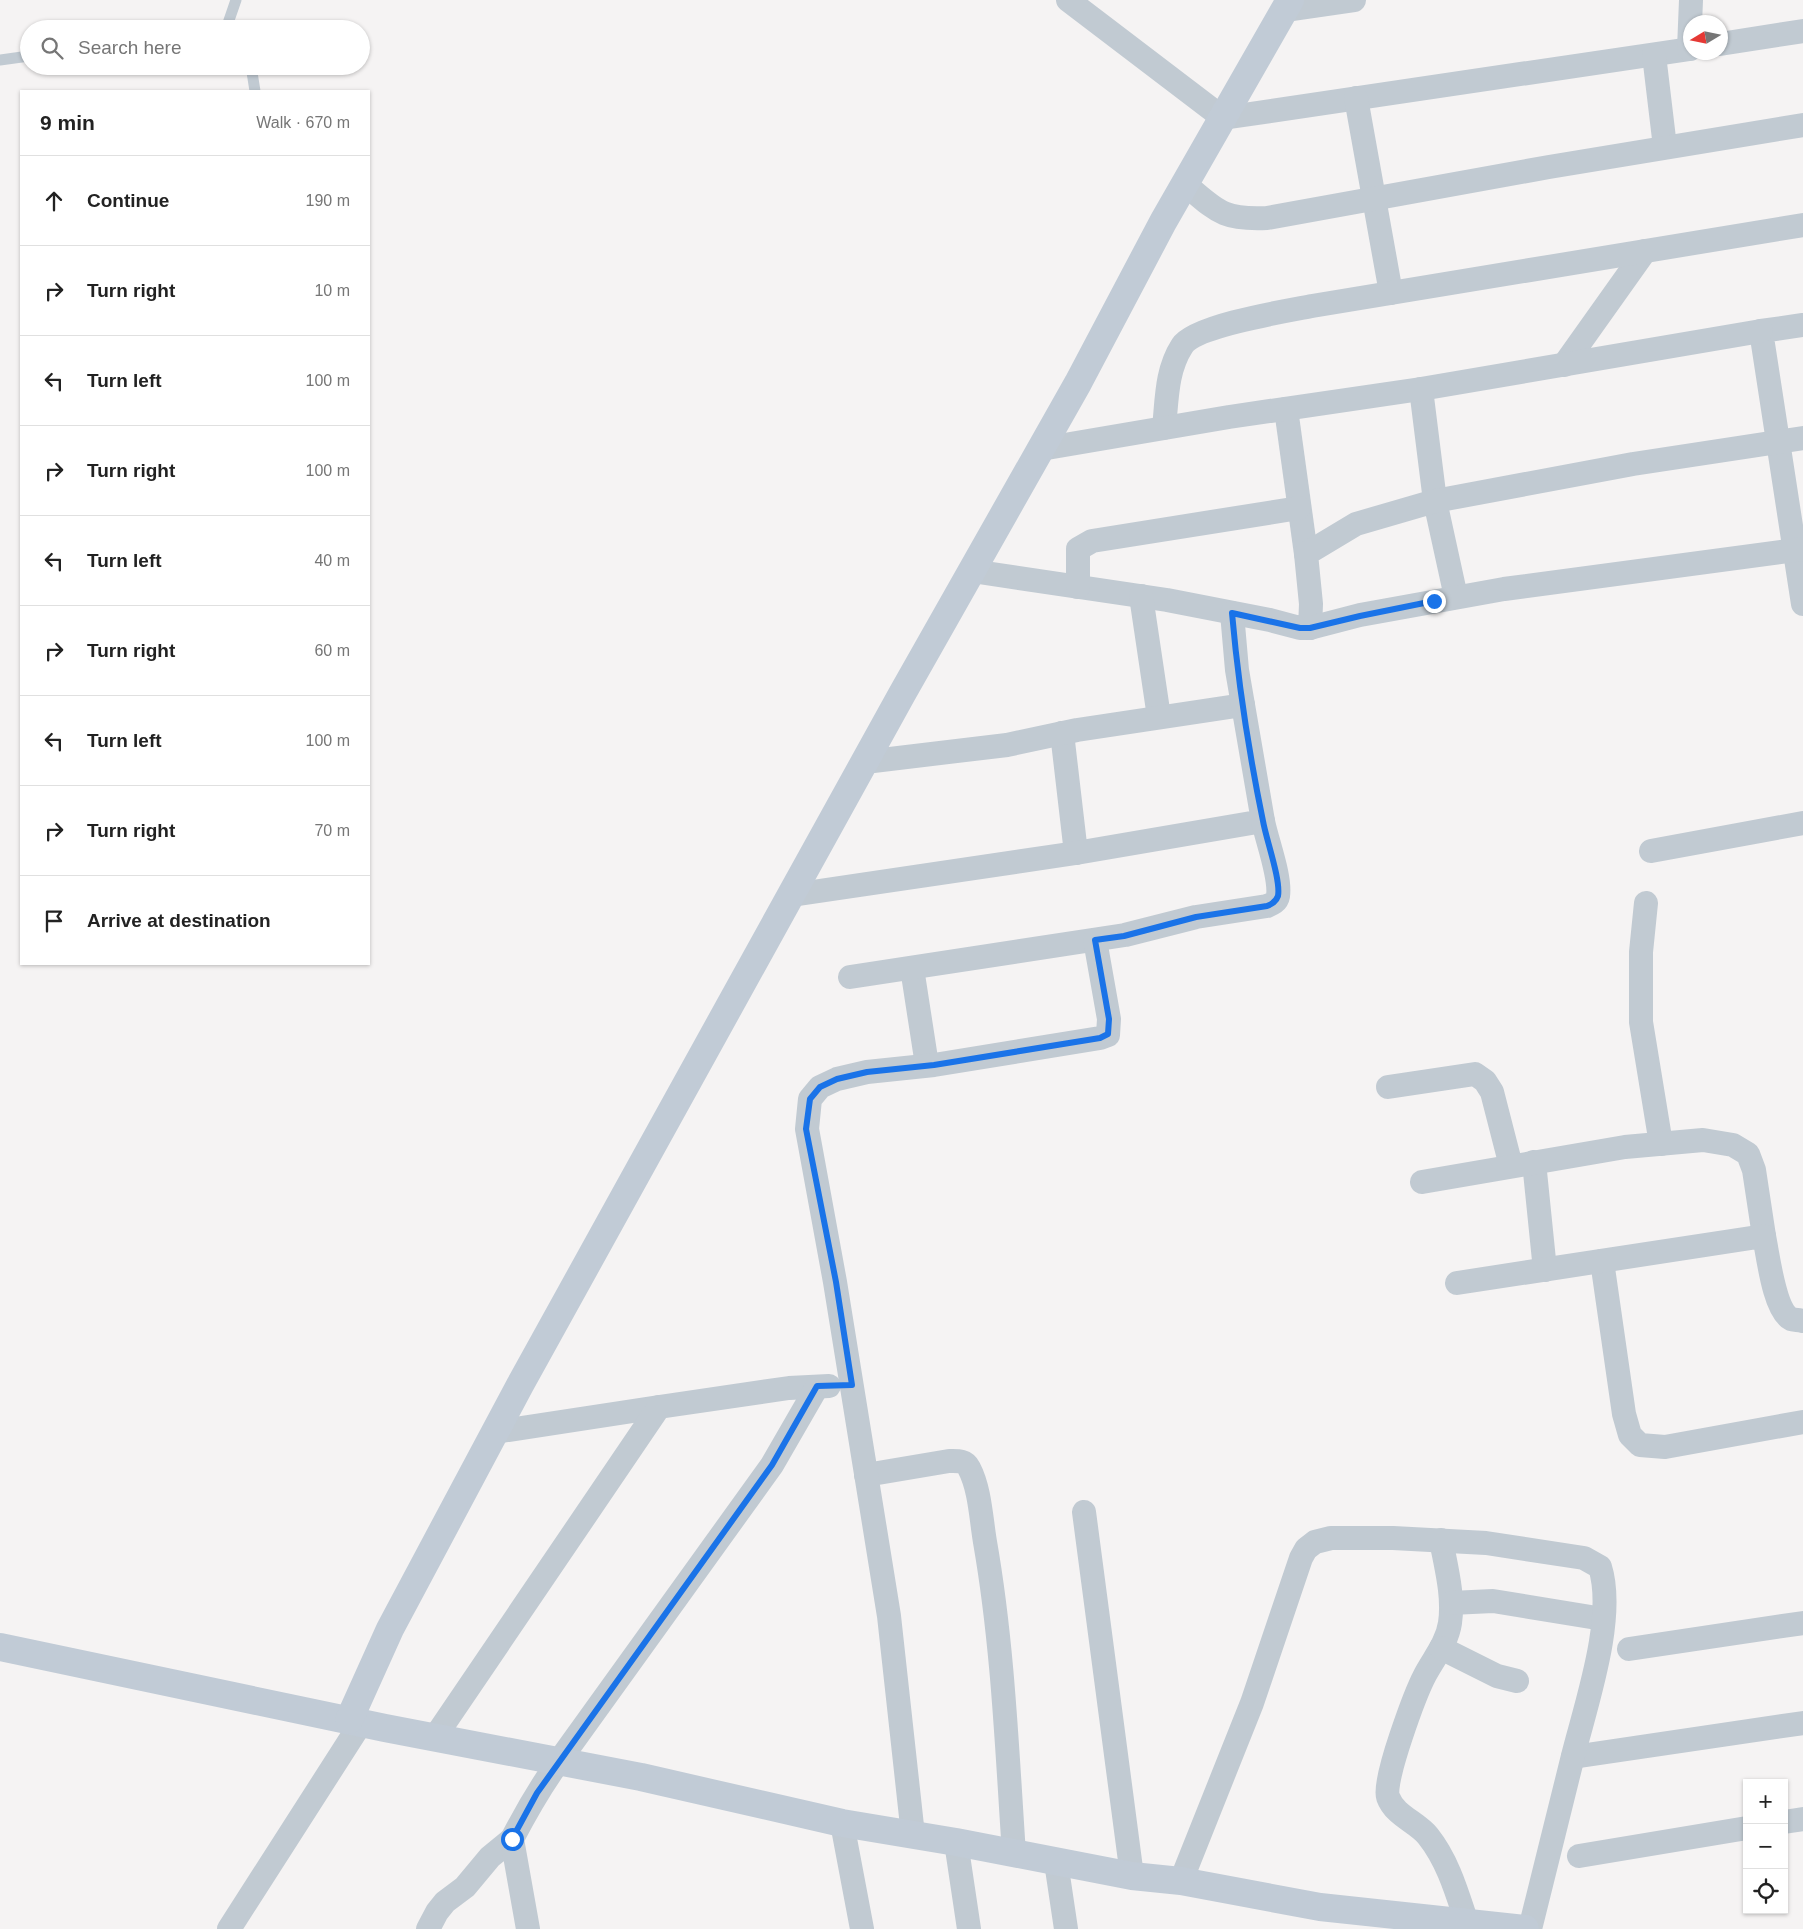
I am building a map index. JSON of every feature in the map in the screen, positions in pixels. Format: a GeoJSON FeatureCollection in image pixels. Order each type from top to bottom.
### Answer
{"type":"FeatureCollection","features":[{"type":"Feature","properties":{"kind":"street"},"geometry":{"type":"LineString","coordinates":[[1068,0],[1223,118],[1683,50]]}},
{"type":"Feature","properties":{"kind":"street"},"geometry":{"type":"LineString","coordinates":[[229,1929],[495,1432],[864,762],[1041,449],[1185,184],[1287,5],[1354,0]]}},
{"type":"Feature","properties":{"kind":"street"},"geometry":{"type":"LineString","coordinates":[[1691,0],[1691,15]]}},
{"type":"Feature","properties":{"kind":"street"},"geometry":{"type":"LineString","coordinates":[[1728,43],[1803,31]]}},
{"type":"Feature","properties":{"kind":"street"},"geometry":{"type":"LineString","coordinates":[[1654,55],[1665,147]]}},
{"type":"Feature","properties":{"kind":"street"},"geometry":{"type":"LineString","coordinates":[[1356,98],[1391,292]]}},
{"type":"Feature","properties":{"kind":"street"},"geometry":{"type":"LineString","coordinates":[[1185,184],[1219,213],[1244,219],[1266,218],[1665,147],[1803,125]]}},
{"type":"Feature","properties":{"kind":"street"},"geometry":{"type":"LineString","coordinates":[[1164,428],[1169,374],[1182,345],[1202,333],[1232,324],[1312,306],[1803,224]]}},
{"type":"Feature","properties":{"kind":"street"},"geometry":{"type":"LineString","coordinates":[[1564,365],[1644,251]]}},
{"type":"Feature","properties":{"kind":"street"},"geometry":{"type":"LineString","coordinates":[[1041,449],[1164,428],[1421,389],[1803,325]]}},
{"type":"Feature","properties":{"kind":"street"},"geometry":{"type":"LineString","coordinates":[[1762,331],[1778,442],[1799,550],[1803,604]]}},
{"type":"Feature","properties":{"kind":"street"},"geometry":{"type":"LineString","coordinates":[[1421,389],[1435,501],[1456,597]]}},
{"type":"Feature","properties":{"kind":"street"},"geometry":{"type":"LineString","coordinates":[[1286,409],[1306,554],[1311,604],[1310,628]]}},
{"type":"Feature","properties":{"kind":"street"},"geometry":{"type":"LineString","coordinates":[[1306,554],[1356,524],[1435,501],[1633,464],[1803,438]]}},
{"type":"Feature","properties":{"kind":"street"},"geometry":{"type":"LineString","coordinates":[[1078,587],[1078,549],[1092,541],[1299,508]]}},
{"type":"Feature","properties":{"kind":"street"},"geometry":{"type":"LineString","coordinates":[[972,571],[1141,596],[1300,628],[1310,628],[1456,597],[1627,571],[1799,550]]}},
{"type":"Feature","properties":{"kind":"street"},"geometry":{"type":"LineString","coordinates":[[1141,596],[1159,717]]}},
{"type":"Feature","properties":{"kind":"street"},"geometry":{"type":"LineString","coordinates":[[850,977],[1124,936],[1196,917],[1267,906],[1274,903],[1278,896],[1276,880],[1263,821],[1243,705],[1232,613]]}},
{"type":"Feature","properties":{"kind":"street"},"geometry":{"type":"LineString","coordinates":[[864,762],[1007,745],[1062,733],[1243,705]]}},
{"type":"Feature","properties":{"kind":"street"},"geometry":{"type":"LineString","coordinates":[[1062,733],[1076,853]]}},
{"type":"Feature","properties":{"kind":"street"},"geometry":{"type":"LineString","coordinates":[[792,895],[1076,853],[1263,821]]}},
{"type":"Feature","properties":{"kind":"street"},"geometry":{"type":"LineString","coordinates":[[1650,851],[1803,823]]}},
{"type":"Feature","properties":{"kind":"street"},"geometry":{"type":"LineString","coordinates":[[1646,903],[1641,952],[1641,1022],[1661,1144]]}},
{"type":"Feature","properties":{"kind":"street"},"geometry":{"type":"LineString","coordinates":[[913,1835],[889,1616],[836,1282],[806,1129],[810,1099],[820,1087],[837,1079],[867,1072],[1039,1049],[1100,1038],[1108,1034],[1109,1019],[1095,940]]}},
{"type":"Feature","properties":{"kind":"street"},"geometry":{"type":"LineString","coordinates":[[912,968],[927,1065]]}},
{"type":"Feature","properties":{"kind":"street"},"geometry":{"type":"LineString","coordinates":[[1388,1087],[1475,1074],[1485,1080],[1492,1092],[1511,1166]]}},
{"type":"Feature","properties":{"kind":"street"},"geometry":{"type":"LineString","coordinates":[[1422,1182],[1625,1147],[1702,1140],[1733,1145],[1748,1154],[1754,1170],[1764,1236],[1778,1299],[1784,1311],[1791,1319],[1803,1321]]}},
{"type":"Feature","properties":{"kind":"street"},"geometry":{"type":"LineString","coordinates":[[1534,1162],[1545,1270]]}},
{"type":"Feature","properties":{"kind":"street"},"geometry":{"type":"LineString","coordinates":[[1457,1283],[1764,1236]]}},
{"type":"Feature","properties":{"kind":"street"},"geometry":{"type":"LineString","coordinates":[[1602,1261],[1624,1414],[1630,1435],[1640,1445],[1665,1447],[1803,1422]]}},
{"type":"Feature","properties":{"kind":"street"},"geometry":{"type":"LineString","coordinates":[[495,1432],[743,1394],[817,1386],[852,1385]]}},
{"type":"Feature","properties":{"kind":"street"},"geometry":{"type":"LineString","coordinates":[[428,1929],[445,1902],[465,1887],[490,1857],[512,1839],[537,1793],[559,1761],[772,1465],[817,1386]]}},
{"type":"Feature","properties":{"kind":"street"},"geometry":{"type":"LineString","coordinates":[[435,1737],[659,1407]]}},
{"type":"Feature","properties":{"kind":"street"},"geometry":{"type":"LineString","coordinates":[[866,1475],[949,1461],[963,1461],[969,1466],[978,1495],[990,1570],[1002,1681],[1014,1854]]}},
{"type":"Feature","properties":{"kind":"street"},"geometry":{"type":"LineString","coordinates":[[1084,1512],[1132,1876]]}},
{"type":"Feature","properties":{"kind":"street"},"geometry":{"type":"LineString","coordinates":[[1180,1881],[1252,1703],[1306,1548],[1315,1542],[1331,1538],[1442,1540],[1486,1543],[1584,1558],[1600,1567],[1604,1582],[1602,1619],[1596,1664],[1530,1929]]}},
{"type":"Feature","properties":{"kind":"street"},"geometry":{"type":"LineString","coordinates":[[1442,1540],[1451,1603],[1450,1625],[1441,1648],[1425,1676],[1397,1749],[1386,1786],[1388,1797],[1399,1813],[1427,1835],[1443,1858],[1467,1923]]}},
{"type":"Feature","properties":{"kind":"street"},"geometry":{"type":"LineString","coordinates":[[1451,1603],[1501,1602],[1602,1619]]}},
{"type":"Feature","properties":{"kind":"street"},"geometry":{"type":"LineString","coordinates":[[1629,1649],[1803,1623]]}},
{"type":"Feature","properties":{"kind":"street"},"geometry":{"type":"LineString","coordinates":[[0,1646],[342,1719],[641,1777],[842,1823],[956,1842],[1132,1876],[1180,1881],[1320,1907],[1525,1929]]}},
{"type":"Feature","properties":{"kind":"street"},"geometry":{"type":"LineString","coordinates":[[1441,1648],[1497,1676],[1517,1681]]}},
{"type":"Feature","properties":{"kind":"street"},"geometry":{"type":"LineString","coordinates":[[1573,1756],[1803,1722]]}},
{"type":"Feature","properties":{"kind":"street"},"geometry":{"type":"LineString","coordinates":[[1788,1821],[1803,1819]]}},
{"type":"Feature","properties":{"kind":"street"},"geometry":{"type":"LineString","coordinates":[[842,1823],[862,1929]]}},
{"type":"Feature","properties":{"kind":"street"},"geometry":{"type":"LineString","coordinates":[[1579,1856],[1743,1829]]}},
{"type":"Feature","properties":{"kind":"street"},"geometry":{"type":"LineString","coordinates":[[512,1839],[528,1929]]}},
{"type":"Feature","properties":{"kind":"street"},"geometry":{"type":"LineString","coordinates":[[956,1842],[969,1929]]}},
{"type":"Feature","properties":{"kind":"street"},"geometry":{"type":"LineString","coordinates":[[1056,1862],[1066,1929]]}},
{"type":"Feature","properties":{"kind":"lane"},"geometry":{"type":"LineString","coordinates":[[229,20],[236,0]]}},
{"type":"Feature","properties":{"kind":"lane"},"geometry":{"type":"LineString","coordinates":[[0,60],[20,57]]}},
{"type":"Feature","properties":{"kind":"lane"},"geometry":{"type":"LineString","coordinates":[[252,75],[255,90]]}},
{"type":"Feature","properties":{"kind":"route"},"geometry":{"type":"LineString","coordinates":[[512,1839],[537,1793],[559,1761],[772,1465],[817,1386],[852,1385],[836,1282],[806,1129],[810,1099],[820,1087],[837,1079],[867,1072],[934,1065],[1100,1038],[1108,1034],[1110,1028],[1095,940],[1124,936],[1196,917],[1267,906],[1274,903],[1278,896],[1276,880],[1263,821],[1237,670],[1232,613],[1300,628],[1310,628],[1434,601]]}}]}
